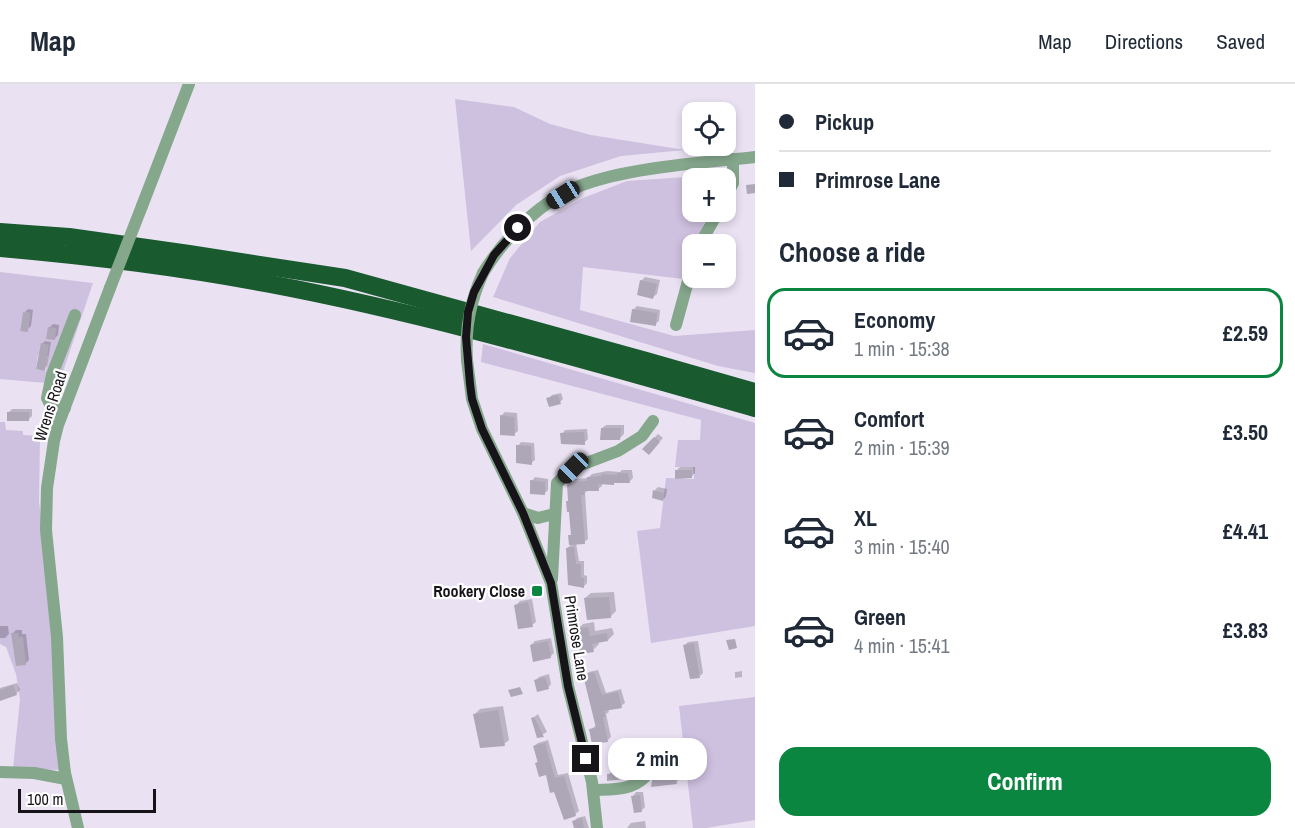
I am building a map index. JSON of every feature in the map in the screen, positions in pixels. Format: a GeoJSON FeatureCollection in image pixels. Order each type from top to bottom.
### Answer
{"type":"FeatureCollection","features":[{"type":"Feature","properties":{"kind":"highway"},"geometry":{"type":"LineString","coordinates":[[0,232],[69,237],[345,278],[755,392]]}},
{"type":"Feature","properties":{"kind":"highway"},"geometry":{"type":"LineString","coordinates":[[0,248],[94,257],[270,284],[499,336],[755,408]]}},
{"type":"Feature","properties":{"kind":"street","name":"Wrens Road"},"geometry":{"type":"LineString","coordinates":[[78,828],[66,778],[61,739],[57,637],[46,530],[50,463],[54,441],[65,408],[189,84]]}},
{"type":"Feature","properties":{"kind":"street","name":"Primrose Lane"},"geometry":{"type":"LineString","coordinates":[[597,828],[593,790],[568,686],[551,583],[523,513],[482,429],[472,399],[467,360],[468,312],[474,292],[494,255],[530,216],[580,186],[624,174],[755,157]]}},
{"type":"Feature","properties":{"kind":"street"},"geometry":{"type":"LineString","coordinates":[[733,159],[733,168]]}},
{"type":"Feature","properties":{"kind":"street"},"geometry":{"type":"LineString","coordinates":[[676,325],[686,288]]}},
{"type":"Feature","properties":{"kind":"street"},"geometry":{"type":"LineString","coordinates":[[65,408],[50,404],[47,398],[52,375],[75,315]]}},
{"type":"Feature","properties":{"kind":"street"},"geometry":{"type":"LineString","coordinates":[[551,583],[557,483],[573,468],[618,451],[642,436],[653,421]]}},
{"type":"Feature","properties":{"kind":"street"},"geometry":{"type":"LineString","coordinates":[[523,513],[538,519],[554,514]]}},
{"type":"Feature","properties":{"kind":"street"},"geometry":{"type":"LineString","coordinates":[[0,772],[34,773],[66,778]]}},
{"type":"Feature","properties":{"kind":"street"},"geometry":{"type":"LineString","coordinates":[[593,790],[627,788],[638,784],[645,777]]}},
{"type":"Feature","properties":{"kind":"shaded area"},"geometry":{"type":"Polygon","coordinates":[[[455,99],[514,107],[550,124],[591,135],[682,150],[621,156],[560,176],[516,205],[471,251],[455,99]]]}},
{"type":"Feature","properties":{"kind":"shaded area"},"geometry":{"type":"Polygon","coordinates":[[[682,177],[682,222],[705,222],[699,234],[682,234],[682,279],[583,267],[580,310],[674,336],[755,330],[755,373],[718,366],[493,297],[510,258],[540,222],[583,198],[627,181],[682,177]]]}},
{"type":"Feature","properties":{"kind":"shaded area"},"geometry":{"type":"Polygon","coordinates":[[[0,272],[93,283],[54,398],[46,383],[0,379],[0,272]],[[23,312],[20,330],[28,331],[30,313],[23,312]],[[38,355],[36,369],[46,371],[48,356],[38,355]]]}},
{"type":"Feature","properties":{"kind":"shaded area"},"geometry":{"type":"Polygon","coordinates":[[[483,344],[755,423],[755,626],[651,643],[637,531],[660,528],[666,478],[694,479],[693,467],[675,467],[678,440],[700,440],[701,420],[481,362],[483,344]]]}},
{"type":"Feature","properties":{"kind":"shaded area"},"geometry":{"type":"Polygon","coordinates":[[[0,422],[5,422],[6,430],[23,431],[23,435],[40,436],[39,501],[49,594],[61,770],[13,768],[20,699],[16,674],[6,647],[0,644],[0,422]]]}},
{"type":"Feature","properties":{"kind":"shaded area"},"geometry":{"type":"Polygon","coordinates":[[[755,697],[755,820],[693,828],[679,706],[755,697]]]}},
{"type":"Feature","properties":{"kind":"building"},"geometry":{"type":"Polygon","coordinates":[[[755,184],[755,193],[747,194],[746,185],[755,184]]]}},
{"type":"Feature","properties":{"kind":"building"},"geometry":{"type":"Polygon","coordinates":[[[640,280],[657,284],[653,299],[637,295],[640,280]]]}},
{"type":"Feature","properties":{"kind":"building"},"geometry":{"type":"Polygon","coordinates":[[[632,309],[657,313],[656,326],[630,322],[632,309]]]}},
{"type":"Feature","properties":{"kind":"building"},"geometry":{"type":"Polygon","coordinates":[[[23,312],[30,313],[28,332],[20,331],[23,312]]]}},
{"type":"Feature","properties":{"kind":"building"},"geometry":{"type":"Polygon","coordinates":[[[48,327],[56,328],[55,340],[46,339],[48,327]]]}},
{"type":"Feature","properties":{"kind":"building"},"geometry":{"type":"Polygon","coordinates":[[[41,343],[49,345],[45,371],[36,369],[41,343]]]}},
{"type":"Feature","properties":{"kind":"building"},"geometry":{"type":"Polygon","coordinates":[[[558,395],[561,404],[549,407],[546,398],[558,395]]]}},
{"type":"Feature","properties":{"kind":"building"},"geometry":{"type":"Polygon","coordinates":[[[7,412],[29,412],[29,421],[7,421],[7,412]]]}},
{"type":"Feature","properties":{"kind":"building"},"geometry":{"type":"Polygon","coordinates":[[[500,415],[514,417],[515,436],[500,435],[500,415]]]}},
{"type":"Feature","properties":{"kind":"building"},"geometry":{"type":"Polygon","coordinates":[[[601,428],[621,428],[620,440],[600,440],[601,428]]]}},
{"type":"Feature","properties":{"kind":"building"},"geometry":{"type":"Polygon","coordinates":[[[584,432],[585,445],[561,444],[560,433],[584,432]]]}},
{"type":"Feature","properties":{"kind":"building"},"geometry":{"type":"Polygon","coordinates":[[[654,437],[660,442],[649,455],[642,449],[654,437]]]}},
{"type":"Feature","properties":{"kind":"building"},"geometry":{"type":"Polygon","coordinates":[[[516,445],[531,446],[532,465],[516,463],[516,445]]]}},
{"type":"Feature","properties":{"kind":"building"},"geometry":{"type":"Polygon","coordinates":[[[675,470],[692,470],[692,478],[675,479],[675,470]]]}},
{"type":"Feature","properties":{"kind":"building"},"geometry":{"type":"Polygon","coordinates":[[[617,473],[628,473],[630,483],[598,484],[599,491],[584,491],[585,495],[581,495],[585,544],[569,545],[568,535],[571,535],[566,501],[568,501],[567,485],[570,482],[587,481],[587,477],[602,476],[602,474],[617,475],[617,473]]]}},
{"type":"Feature","properties":{"kind":"building"},"geometry":{"type":"Polygon","coordinates":[[[530,480],[545,482],[545,495],[530,494],[530,480]]]}},
{"type":"Feature","properties":{"kind":"building"},"geometry":{"type":"Polygon","coordinates":[[[653,490],[664,493],[663,501],[652,498],[653,490]]]}},
{"type":"Feature","properties":{"kind":"building"},"geometry":{"type":"Polygon","coordinates":[[[574,547],[576,564],[581,564],[584,588],[568,585],[566,548],[574,547]]]}},
{"type":"Feature","properties":{"kind":"building"},"geometry":{"type":"Polygon","coordinates":[[[609,597],[611,618],[587,620],[584,598],[609,597]]]}},
{"type":"Feature","properties":{"kind":"building"},"geometry":{"type":"Polygon","coordinates":[[[528,602],[533,627],[518,629],[514,605],[528,602]]]}},
{"type":"Feature","properties":{"kind":"building"},"geometry":{"type":"Polygon","coordinates":[[[588,627],[590,636],[607,633],[608,641],[592,644],[594,652],[580,654],[575,629],[588,627]]]}},
{"type":"Feature","properties":{"kind":"building"},"geometry":{"type":"Polygon","coordinates":[[[11,633],[18,633],[19,637],[23,637],[26,665],[16,666],[11,633]]]}},
{"type":"Feature","properties":{"kind":"building"},"geometry":{"type":"Polygon","coordinates":[[[735,639],[737,648],[729,650],[726,640],[735,639]]]}},
{"type":"Feature","properties":{"kind":"building"},"geometry":{"type":"Polygon","coordinates":[[[548,641],[551,658],[533,662],[530,645],[548,641]]]}},
{"type":"Feature","properties":{"kind":"building"},"geometry":{"type":"Polygon","coordinates":[[[694,643],[700,678],[690,679],[683,645],[694,643]]]}},
{"type":"Feature","properties":{"kind":"building"},"geometry":{"type":"Polygon","coordinates":[[[594,672],[602,695],[618,692],[622,708],[604,711],[608,742],[592,744],[589,729],[596,728],[583,675],[594,672]]]}},
{"type":"Feature","properties":{"kind":"building"},"geometry":{"type":"Polygon","coordinates":[[[545,677],[549,689],[537,692],[534,680],[545,677]]]}},
{"type":"Feature","properties":{"kind":"building"},"geometry":{"type":"Polygon","coordinates":[[[13,685],[17,695],[0,701],[0,690],[13,685]]]}},
{"type":"Feature","properties":{"kind":"building"},"geometry":{"type":"Polygon","coordinates":[[[520,687],[523,694],[511,697],[508,690],[520,687]]]}},
{"type":"Feature","properties":{"kind":"building"},"geometry":{"type":"Polygon","coordinates":[[[498,710],[505,746],[480,748],[473,714],[498,710]]]}},
{"type":"Feature","properties":{"kind":"building"},"geometry":{"type":"Polygon","coordinates":[[[534,717],[544,737],[537,738],[531,718],[534,717]]]}},
{"type":"Feature","properties":{"kind":"building"},"geometry":{"type":"Polygon","coordinates":[[[545,743],[555,778],[564,776],[576,816],[564,820],[554,792],[550,793],[546,775],[539,777],[535,763],[538,762],[533,746],[545,743]]]}},
{"type":"Feature","properties":{"kind":"building"},"geometry":{"type":"Polygon","coordinates":[[[635,753],[638,762],[632,764],[633,775],[625,779],[607,781],[607,774],[620,773],[616,757],[635,753]]]}},
{"type":"Feature","properties":{"kind":"building"},"geometry":{"type":"Polygon","coordinates":[[[674,772],[677,784],[651,787],[653,774],[674,772]]]}},
{"type":"Feature","properties":{"kind":"building"},"geometry":{"type":"Polygon","coordinates":[[[640,795],[642,812],[634,813],[631,796],[640,795]]]}},
{"type":"Feature","properties":{"kind":"building"},"geometry":{"type":"Polygon","coordinates":[[[582,818],[584,828],[574,828],[572,821],[582,818]]]}},
{"type":"Feature","properties":{"kind":"place","name":"Rookery Close"},"geometry":{"type":"Point","coordinates":[537,591]}},
{"type":"Feature","properties":{"kind":"route"},"geometry":{"type":"LineString","coordinates":[[518,228],[494,255],[474,292],[468,312],[466,337],[470,384],[472,399],[482,429],[523,513],[551,583],[568,686],[586,759]]}}]}
